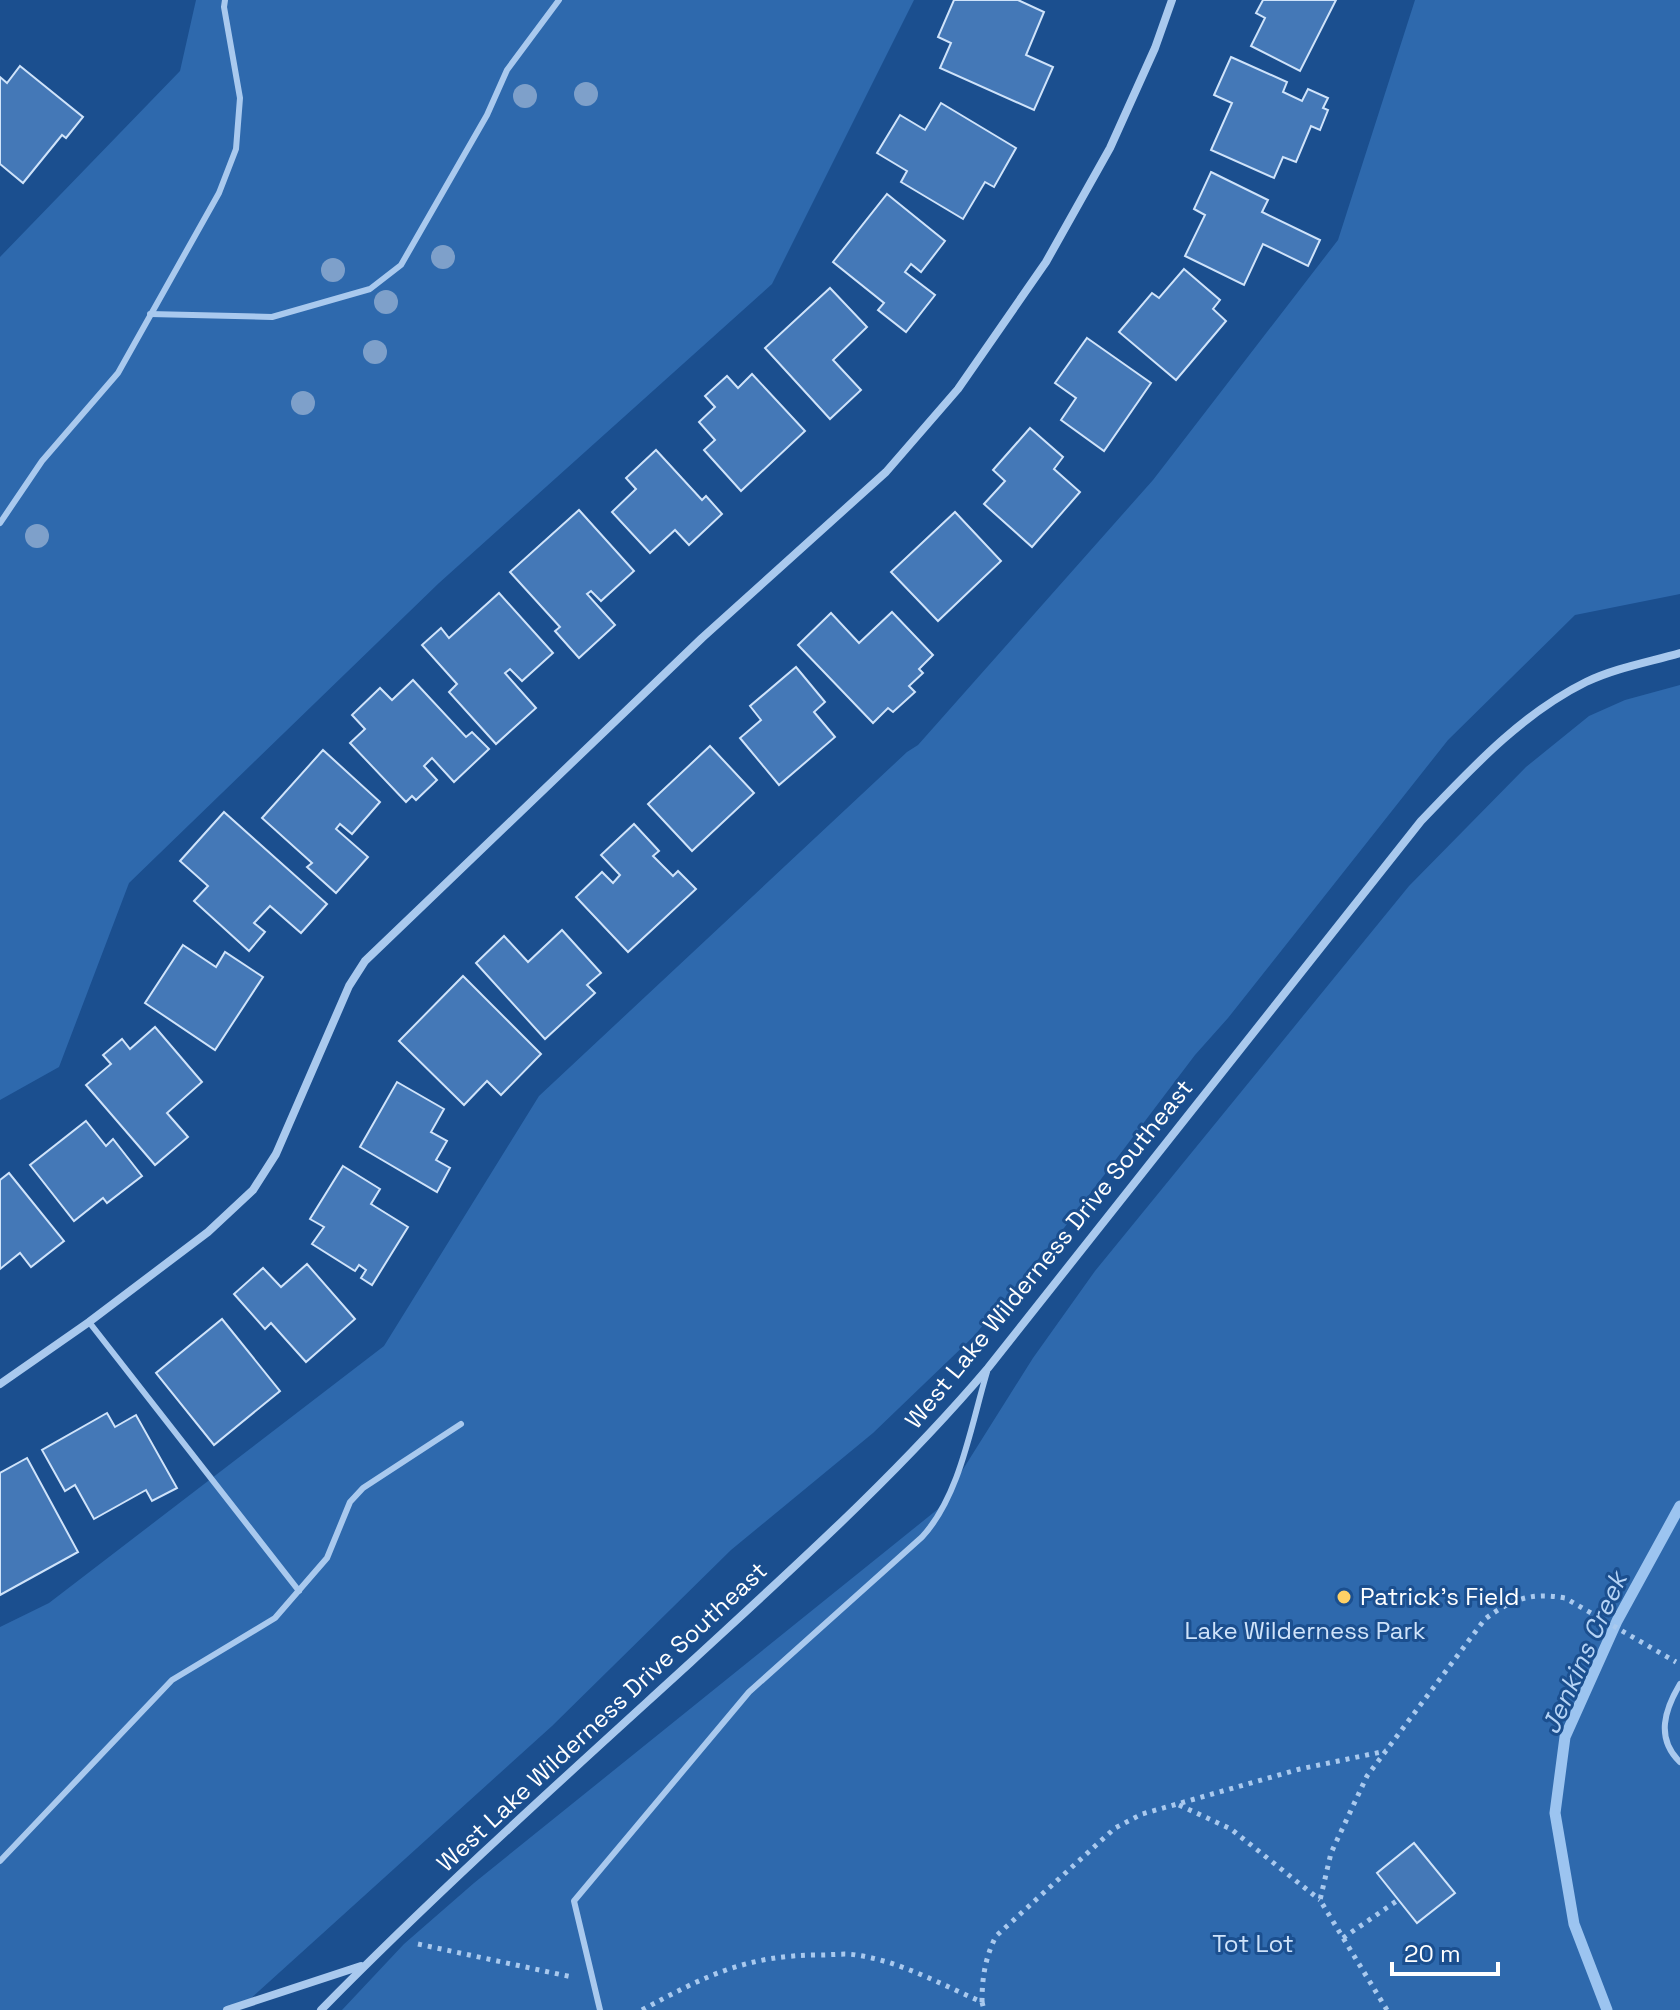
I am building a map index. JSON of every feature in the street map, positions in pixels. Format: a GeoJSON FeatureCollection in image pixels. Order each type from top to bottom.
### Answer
{"type":"FeatureCollection","features":[{"type":"Feature","properties":{"kind":"street"},"geometry":{"type":"LineString","coordinates":[[0,1384],[89,1322],[208,1232],[253,1190],[276,1154],[349,986],[365,961],[702,638],[886,472],[958,389],[1046,262],[1103,161],[1155,48],[1172,0]]}},
{"type":"Feature","properties":{"kind":"street","name":"West Lake Wilderness Drive Southeast"},"geometry":{"type":"LineString","coordinates":[[321,2010],[502,1834],[813,1550],[932,1434],[988,1368],[1421,821],[1490,750],[1528,720],[1585,683],[1618,670],[1680,653]]}},
{"type":"Feature","properties":{"kind":"street"},"geometry":{"type":"LineString","coordinates":[[227,2010],[365,1965]]}},
{"type":"Feature","properties":{"kind":"lane"},"geometry":{"type":"LineString","coordinates":[[0,523],[42,461],[118,373],[219,193],[236,149],[240,98],[225,0]]}},
{"type":"Feature","properties":{"kind":"lane"},"geometry":{"type":"LineString","coordinates":[[150,314],[272,317],[370,289],[401,265],[487,115],[507,70],[559,0]]}},
{"type":"Feature","properties":{"kind":"lane"},"geometry":{"type":"LineString","coordinates":[[89,1322],[299,1591]]}},
{"type":"Feature","properties":{"kind":"lane"},"geometry":{"type":"LineString","coordinates":[[600,2010],[574,1901],[749,1692],[938,1520],[956,1477],[988,1368]]}},
{"type":"Feature","properties":{"kind":"lane"},"geometry":{"type":"LineString","coordinates":[[0,1861],[172,1680],[275,1618],[327,1558],[350,1502],[363,1488],[461,1424]]}},
{"type":"Feature","properties":{"kind":"lane"},"geometry":{"type":"LineString","coordinates":[[1680,1684],[1668,1704],[1664,1724],[1666,1742],[1680,1762]]}},
{"type":"Feature","properties":{"kind":"path"},"geometry":{"type":"LineString","coordinates":[[1320,1900],[1331,1853],[1367,1776],[1485,1619],[1507,1603],[1549,1595],[1565,1598],[1680,1665]]}},
{"type":"Feature","properties":{"kind":"path"},"geometry":{"type":"LineString","coordinates":[[984,2010],[982,1975],[988,1951],[996,1936],[1115,1828],[1142,1814],[1300,1769],[1387,1751]]}},
{"type":"Feature","properties":{"kind":"path"},"geometry":{"type":"LineString","coordinates":[[1177,1804],[1231,1829],[1320,1900],[1387,2010]]}},
{"type":"Feature","properties":{"kind":"path"},"geometry":{"type":"LineString","coordinates":[[1343,1938],[1398,1900]]}},
{"type":"Feature","properties":{"kind":"path"},"geometry":{"type":"LineString","coordinates":[[393,1938],[593,1982]]}},
{"type":"Feature","properties":{"kind":"path"},"geometry":{"type":"LineString","coordinates":[[642,2010],[714,1973],[753,1960],[792,1955],[856,1955],[904,1968],[982,2002]]}},
{"type":"Feature","properties":{"kind":"green space"},"geometry":{"type":"Polygon","coordinates":[[[196,0],[914,0],[772,284],[439,583],[129,883],[59,1067],[0,1100],[0,257],[180,71],[196,0]]]}},
{"type":"Feature","properties":{"kind":"green space"},"geometry":{"type":"Polygon","coordinates":[[[1415,0],[1680,0],[1680,594],[1575,615],[1448,740],[1228,1018],[1195,1055],[1064,1228],[974,1336],[873,1433],[731,1550],[552,1726],[238,2010],[0,2010],[0,1627],[49,1603],[384,1346],[539,1096],[918,745],[1153,480],[1338,240],[1415,0]]]}},
{"type":"Feature","properties":{"kind":"green space","name":"Lake Wilderness Park"},"geometry":{"type":"Polygon","coordinates":[[[1680,685],[1680,2010],[342,2010],[404,1944],[474,1883],[938,1509],[1033,1358],[1095,1271],[1409,886],[1526,767],[1589,716],[1625,700],[1680,685]]]}},
{"type":"Feature","properties":{"kind":"building"},"geometry":{"type":"Polygon","coordinates":[[[954,0],[1018,0],[1044,12],[1026,55],[1053,67],[1034,110],[940,68],[951,43],[938,37],[954,0]]]}},
{"type":"Feature","properties":{"kind":"building"},"geometry":{"type":"Polygon","coordinates":[[[1263,0],[1336,0],[1300,71],[1251,46],[1265,18],[1256,13],[1263,0]]]}},
{"type":"Feature","properties":{"kind":"building"},"geometry":{"type":"Polygon","coordinates":[[[1231,57],[1287,82],[1283,92],[1302,101],[1308,89],[1328,98],[1323,108],[1328,110],[1320,130],[1311,126],[1296,162],[1283,157],[1274,178],[1211,150],[1232,103],[1214,95],[1231,57]]]}},
{"type":"Feature","properties":{"kind":"building"},"geometry":{"type":"Polygon","coordinates":[[[20,66],[83,117],[66,138],[62,135],[23,183],[0,164],[0,77],[7,83],[20,66]]]}},
{"type":"Feature","properties":{"kind":"building"},"geometry":{"type":"Polygon","coordinates":[[[941,103],[1016,148],[994,187],[985,182],[963,219],[901,182],[907,171],[877,153],[900,115],[925,130],[941,103]]]}},
{"type":"Feature","properties":{"kind":"building"},"geometry":{"type":"Polygon","coordinates":[[[1211,172],[1268,200],[1262,212],[1320,240],[1308,266],[1263,244],[1244,285],[1185,256],[1205,215],[1194,209],[1211,172]]]}},
{"type":"Feature","properties":{"kind":"building"},"geometry":{"type":"Polygon","coordinates":[[[887,194],[945,241],[921,272],[911,264],[905,272],[935,295],[906,332],[878,310],[884,303],[833,262],[887,194]]]}},
{"type":"Feature","properties":{"kind":"building"},"geometry":{"type":"Polygon","coordinates":[[[1184,269],[1220,300],[1213,309],[1226,321],[1176,380],[1119,332],[1152,293],[1159,298],[1184,269]]]}},
{"type":"Feature","properties":{"kind":"building"},"geometry":{"type":"Polygon","coordinates":[[[830,288],[867,327],[833,360],[861,390],[830,419],[765,348],[830,288]]]}},
{"type":"Feature","properties":{"kind":"building"},"geometry":{"type":"Polygon","coordinates":[[[1087,338],[1151,383],[1104,451],[1061,420],[1076,398],[1055,383],[1087,338]]]}},
{"type":"Feature","properties":{"kind":"building"},"geometry":{"type":"Polygon","coordinates":[[[752,374],[805,431],[741,491],[704,450],[715,440],[699,422],[715,407],[705,396],[727,376],[738,388],[752,374]]]}},
{"type":"Feature","properties":{"kind":"building"},"geometry":{"type":"Polygon","coordinates":[[[1030,428],[1063,457],[1054,469],[1080,492],[1032,547],[984,504],[1005,481],[993,470],[1030,428]]]}},
{"type":"Feature","properties":{"kind":"building"},"geometry":{"type":"Polygon","coordinates":[[[656,450],[702,500],[706,496],[722,514],[689,545],[675,530],[650,553],[612,512],[636,489],[626,478],[656,450]]]}},
{"type":"Feature","properties":{"kind":"building"},"geometry":{"type":"Polygon","coordinates":[[[579,510],[634,571],[601,601],[591,591],[587,594],[615,625],[579,658],[555,631],[560,627],[510,572],[579,510]]]}},
{"type":"Feature","properties":{"kind":"building"},"geometry":{"type":"Polygon","coordinates":[[[955,512],[1001,561],[938,621],[891,572],[955,512]]]}},
{"type":"Feature","properties":{"kind":"building"},"geometry":{"type":"Polygon","coordinates":[[[499,593],[553,653],[522,681],[510,669],[505,673],[536,708],[496,744],[449,692],[457,684],[422,645],[441,628],[449,638],[499,593]]]}},
{"type":"Feature","properties":{"kind":"building"},"geometry":{"type":"Polygon","coordinates":[[[892,612],[933,655],[919,669],[923,673],[909,686],[915,692],[893,712],[888,708],[873,723],[798,645],[831,613],[859,643],[892,612]]]}},
{"type":"Feature","properties":{"kind":"building"},"geometry":{"type":"Polygon","coordinates":[[[796,667],[825,702],[814,712],[835,737],[779,785],[740,738],[761,720],[750,706],[796,667]]]}},
{"type":"Feature","properties":{"kind":"building"},"geometry":{"type":"Polygon","coordinates":[[[413,680],[466,737],[472,732],[489,749],[454,782],[432,758],[424,766],[437,780],[416,800],[412,796],[406,802],[350,743],[365,729],[352,715],[380,688],[392,700],[413,680]]]}},
{"type":"Feature","properties":{"kind":"building"},"geometry":{"type":"Polygon","coordinates":[[[710,746],[754,793],[692,851],[648,804],[710,746]]]}},
{"type":"Feature","properties":{"kind":"building"},"geometry":{"type":"Polygon","coordinates":[[[323,750],[380,802],[352,834],[340,824],[336,829],[368,857],[336,893],[307,867],[312,863],[262,818],[323,750]]]}},
{"type":"Feature","properties":{"kind":"building"},"geometry":{"type":"Polygon","coordinates":[[[224,812],[327,904],[301,933],[270,906],[254,923],[265,932],[249,951],[194,901],[208,886],[180,861],[224,812]]]}},
{"type":"Feature","properties":{"kind":"building"},"geometry":{"type":"Polygon","coordinates":[[[634,824],[659,851],[653,856],[673,876],[678,871],[696,889],[628,952],[576,897],[602,872],[613,883],[620,875],[601,855],[634,824]]]}},
{"type":"Feature","properties":{"kind":"building"},"geometry":{"type":"Polygon","coordinates":[[[562,930],[601,973],[587,985],[595,993],[545,1039],[476,963],[504,936],[528,962],[562,930]]]}},
{"type":"Feature","properties":{"kind":"building"},"geometry":{"type":"Polygon","coordinates":[[[183,945],[216,967],[225,952],[263,977],[215,1050],[145,1003],[183,945]]]}},
{"type":"Feature","properties":{"kind":"building"},"geometry":{"type":"Polygon","coordinates":[[[463,976],[541,1054],[501,1095],[487,1081],[464,1105],[399,1041],[463,976]]]}},
{"type":"Feature","properties":{"kind":"building"},"geometry":{"type":"Polygon","coordinates":[[[155,1027],[202,1082],[167,1113],[188,1137],[155,1165],[86,1085],[111,1064],[103,1055],[122,1039],[130,1049],[155,1027]]]}},
{"type":"Feature","properties":{"kind":"building"},"geometry":{"type":"Polygon","coordinates":[[[397,1082],[444,1109],[431,1132],[447,1141],[436,1160],[450,1168],[437,1192],[360,1147],[397,1082]]]}},
{"type":"Feature","properties":{"kind":"building"},"geometry":{"type":"Polygon","coordinates":[[[86,1121],[106,1146],[113,1139],[142,1176],[107,1203],[103,1198],[74,1221],[30,1165],[86,1121]]]}},
{"type":"Feature","properties":{"kind":"building"},"geometry":{"type":"Polygon","coordinates":[[[343,1166],[380,1189],[371,1204],[408,1227],[372,1285],[361,1278],[366,1270],[359,1265],[355,1271],[312,1244],[324,1227],[310,1219],[343,1166]]]}},
{"type":"Feature","properties":{"kind":"building"},"geometry":{"type":"Polygon","coordinates":[[[9,1173],[64,1241],[31,1267],[20,1253],[0,1269],[0,1180],[9,1173]]]}},
{"type":"Feature","properties":{"kind":"building"},"geometry":{"type":"Polygon","coordinates":[[[307,1264],[355,1319],[306,1362],[271,1323],[265,1329],[234,1294],[263,1268],[281,1287],[307,1264]]]}},
{"type":"Feature","properties":{"kind":"building"},"geometry":{"type":"Polygon","coordinates":[[[222,1319],[280,1391],[214,1445],[156,1373],[222,1319]]]}},
{"type":"Feature","properties":{"kind":"building"},"geometry":{"type":"Polygon","coordinates":[[[107,1413],[115,1427],[136,1415],[177,1488],[152,1501],[146,1490],[94,1519],[75,1485],[65,1491],[42,1450],[107,1413]]]}},
{"type":"Feature","properties":{"kind":"building"},"geometry":{"type":"Polygon","coordinates":[[[27,1458],[78,1552],[0,1595],[0,1473],[27,1458]]]}},
{"type":"Feature","properties":{"kind":"building"},"geometry":{"type":"Polygon","coordinates":[[[1414,1843],[1455,1893],[1417,1923],[1377,1873],[1414,1843]]]}},
{"type":"Feature","properties":{"kind":"waterway","name":"Jenkins Creek"},"geometry":{"type":"LineString","coordinates":[[1607,2010],[1574,1924],[1555,1813],[1565,1737],[1617,1621],[1680,1506]]}},
{"type":"Feature","properties":{"kind":"place","name":"Patrick's Field"},"geometry":{"type":"Point","coordinates":[1344,1597]}},
{"type":"Feature","properties":{"kind":"park label","name":"Tot Lot"},"geometry":{"type":"Point","coordinates":[1253,1944]}}]}
